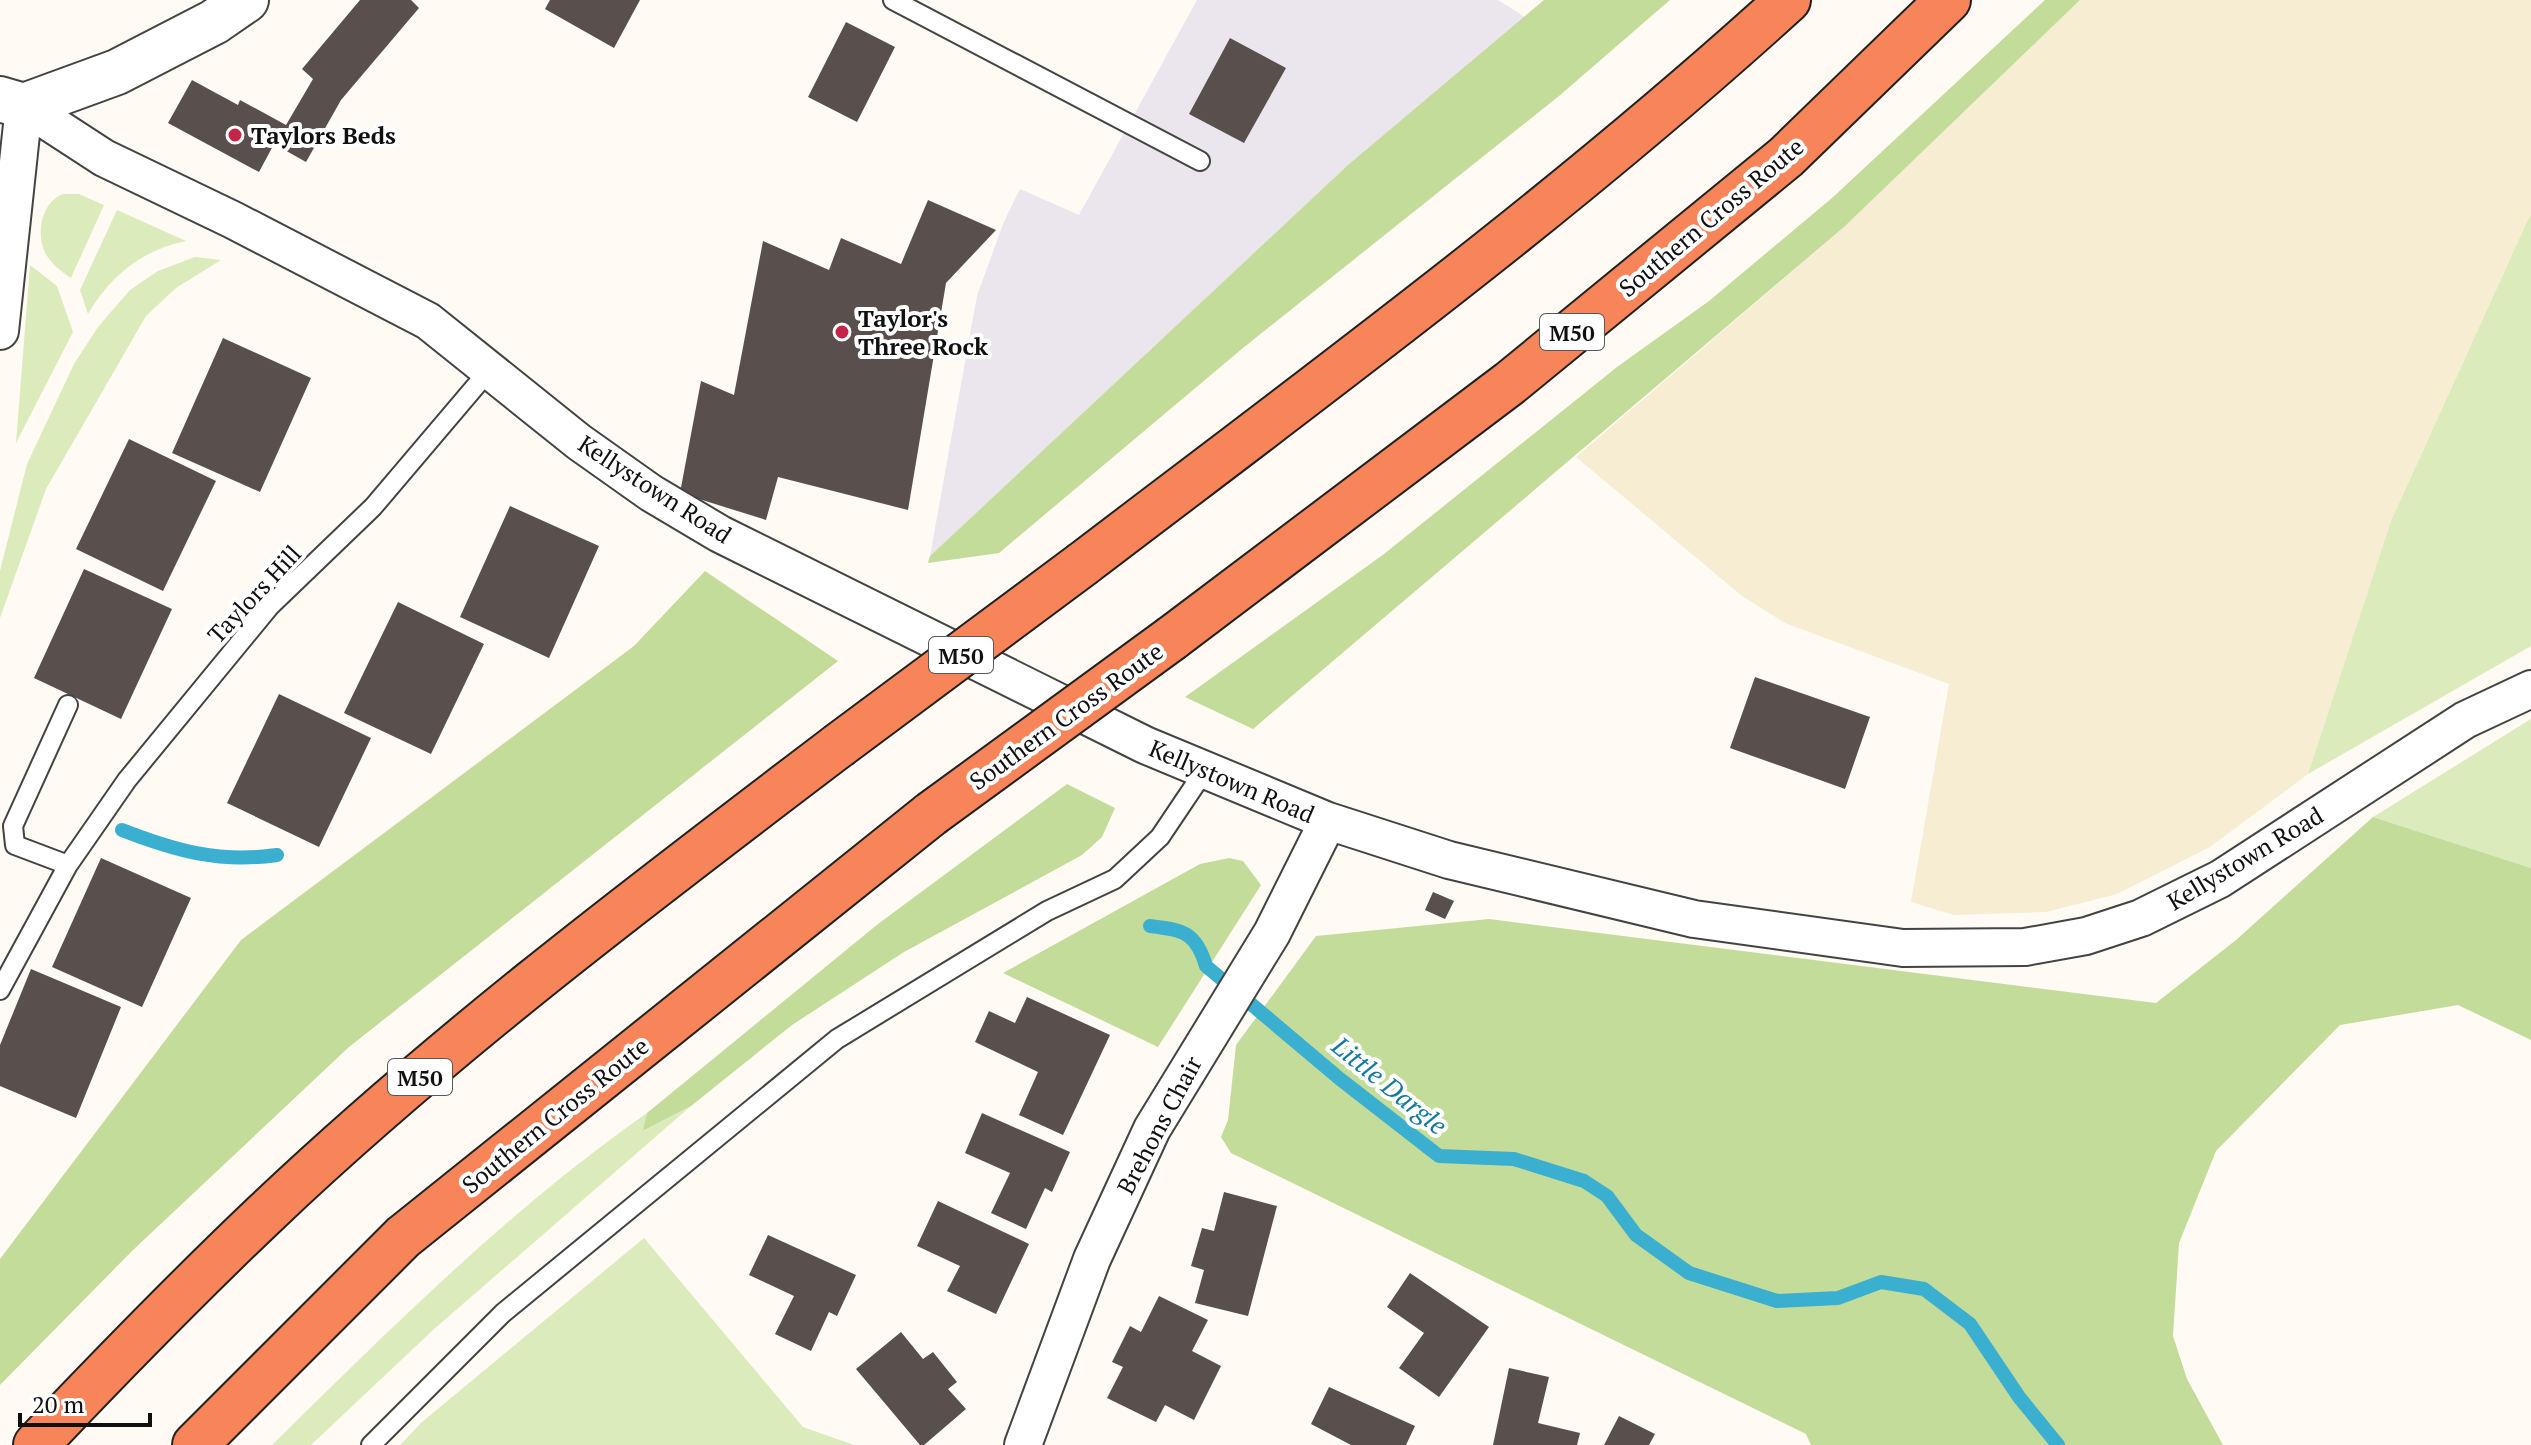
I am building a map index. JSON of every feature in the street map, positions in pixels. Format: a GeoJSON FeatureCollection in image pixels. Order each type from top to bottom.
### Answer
{"type":"FeatureCollection","features":[{"type":"Feature","properties":{"kind":"highway","name":"M50"},"geometry":{"type":"LineString","coordinates":[[36,1445],[134,1342],[268,1211],[417,1080],[614,916],[1530,223],[1788,0]]}},
{"type":"Feature","properties":{"kind":"highway","name":"Southern Cross Route"},"geometry":{"type":"LineString","coordinates":[[195,1445],[403,1237],[931,814],[1172,638],[1510,383],[1786,157],[1948,0]]}},
{"type":"Feature","properties":{"kind":"street"},"geometry":{"type":"LineString","coordinates":[[0,331],[12,103],[117,72],[214,22],[246,0]]}},
{"type":"Feature","properties":{"kind":"street","name":"Kellystown Road"},"geometry":{"type":"LineString","coordinates":[[12,103],[104,158],[233,220],[428,321],[491,368],[579,442],[651,493],[720,534],[1145,745],[1328,821],[1449,860],[1694,919],[1903,948],[2025,947],[2086,936],[2141,918],[2220,879],[2465,720],[2531,689]]}},
{"type":"Feature","properties":{"kind":"street","name":"Brehons Chair"},"geometry":{"type":"LineString","coordinates":[[1023,1445],[1092,1259],[1152,1129],[1290,902],[1328,821]]}},
{"type":"Feature","properties":{"kind":"lane"},"geometry":{"type":"LineString","coordinates":[[893,0],[1200,161]]}},
{"type":"Feature","properties":{"kind":"lane","name":"Taylors Hill"},"geometry":{"type":"LineString","coordinates":[[0,990],[68,865],[127,780],[270,606],[373,507],[491,368]]}},
{"type":"Feature","properties":{"kind":"lane"},"geometry":{"type":"LineString","coordinates":[[68,705],[13,826],[15,845],[68,865]]}},
{"type":"Feature","properties":{"kind":"lane"},"geometry":{"type":"LineString","coordinates":[[371,1445],[503,1313],[837,1039],[1047,911],[1115,879],[1160,837],[1205,770]]}},
{"type":"Feature","properties":{"kind":"shaded area"},"geometry":{"type":"Polygon","coordinates":[[[1197,0],[1498,0],[1525,17],[1349,164],[930,556],[977,296],[1003,224],[1020,189],[1079,215],[1197,0]]]}},
{"type":"Feature","properties":{"kind":"shaded area"},"geometry":{"type":"Polygon","coordinates":[[[2080,0],[2531,0],[2531,213],[2391,521],[2308,774],[2210,847],[2117,894],[2046,912],[1954,915],[1911,902],[1949,684],[1785,623],[1742,596],[1576,457],[1844,227],[2080,0]]]}},
{"type":"Feature","properties":{"kind":"green space"},"geometry":{"type":"Polygon","coordinates":[[[1544,0],[1670,0],[1559,96],[1243,348],[999,553],[928,563],[930,556],[1349,164],[1544,0]]]}},
{"type":"Feature","properties":{"kind":"green space"},"geometry":{"type":"Polygon","coordinates":[[[2045,0],[2080,0],[1844,227],[1253,729],[1185,697],[1384,554],[1617,367],[1709,301],[1832,198],[2045,0]]]}},
{"type":"Feature","properties":{"kind":"green space"},"geometry":{"type":"Polygon","coordinates":[[[63,194],[79,194],[104,205],[71,278],[49,258],[41,234],[46,210],[63,194]]]}},
{"type":"Feature","properties":{"kind":"green space"},"geometry":{"type":"Polygon","coordinates":[[[117,210],[186,241],[141,258],[106,288],[88,314],[80,290],[117,210]]]}},
{"type":"Feature","properties":{"kind":"green space"},"geometry":{"type":"Polygon","coordinates":[[[2531,213],[2531,646],[2308,774],[2391,521],[2531,213]]]}},
{"type":"Feature","properties":{"kind":"green space"},"geometry":{"type":"Polygon","coordinates":[[[195,257],[221,260],[176,288],[146,316],[46,489],[0,618],[0,571],[27,464],[74,364],[98,327],[130,290],[158,271],[195,257]]]}},
{"type":"Feature","properties":{"kind":"green space"},"geometry":{"type":"Polygon","coordinates":[[[30,265],[57,286],[73,332],[16,443],[30,265]]]}},
{"type":"Feature","properties":{"kind":"green space"},"geometry":{"type":"Polygon","coordinates":[[[705,571],[838,661],[349,1047],[133,1250],[0,1385],[0,1259],[241,940],[634,646],[705,571]]]}},
{"type":"Feature","properties":{"kind":"green space"},"geometry":{"type":"Polygon","coordinates":[[[2531,719],[2531,868],[2373,817],[2531,719]]]}},
{"type":"Feature","properties":{"kind":"green space"},"geometry":{"type":"Polygon","coordinates":[[[1067,784],[1115,808],[1102,837],[1082,855],[904,952],[792,1025],[691,1106],[643,1131],[647,1113],[878,924],[1067,784]]]}},
{"type":"Feature","properties":{"kind":"green space"},"geometry":{"type":"Polygon","coordinates":[[[2373,817],[2531,868],[2531,1040],[2458,1005],[2340,1025],[2216,1151],[2179,1243],[2173,1336],[2187,1379],[2223,1445],[1811,1445],[1806,1434],[1231,1153],[1221,1137],[1228,1120],[1236,1045],[1316,936],[1489,919],[2156,1003],[2236,940],[2373,817]]]}},
{"type":"Feature","properties":{"kind":"green space"},"geometry":{"type":"Polygon","coordinates":[[[1229,858],[1243,861],[1261,885],[1158,1047],[1003,973],[1200,864],[1229,858]]]}},
{"type":"Feature","properties":{"kind":"green space"},"geometry":{"type":"Polygon","coordinates":[[[691,1106],[433,1330],[311,1445],[272,1445],[452,1272],[547,1189],[647,1113],[644,1131],[691,1106]]]}},
{"type":"Feature","properties":{"kind":"green space"},"geometry":{"type":"Polygon","coordinates":[[[644,1238],[803,1427],[854,1445],[400,1445],[422,1422],[644,1238]]]}},
{"type":"Feature","properties":{"kind":"building"},"geometry":{"type":"Polygon","coordinates":[[[360,0],[411,0],[419,8],[341,100],[306,162],[274,144],[259,172],[168,123],[192,80],[238,105],[240,100],[286,125],[313,79],[302,69],[360,0]]]}},
{"type":"Feature","properties":{"kind":"building"},"geometry":{"type":"Polygon","coordinates":[[[550,0],[640,0],[614,48],[545,9],[550,0]]]}},
{"type":"Feature","properties":{"kind":"building"},"geometry":{"type":"Polygon","coordinates":[[[846,22],[895,47],[857,122],[808,97],[846,22]]]}},
{"type":"Feature","properties":{"kind":"building"},"geometry":{"type":"Polygon","coordinates":[[[1230,38],[1286,68],[1244,143],[1189,114],[1230,38]]]}},
{"type":"Feature","properties":{"kind":"building","name":"Taylor's Three Rock"},"geometry":{"type":"Polygon","coordinates":[[[928,200],[996,230],[946,283],[908,510],[778,477],[766,520],[680,493],[701,381],[734,395],[763,241],[829,270],[841,238],[901,264],[928,200]]]}},
{"type":"Feature","properties":{"kind":"building"},"geometry":{"type":"Polygon","coordinates":[[[223,338],[311,378],[260,492],[172,453],[223,338]]]}},
{"type":"Feature","properties":{"kind":"building"},"geometry":{"type":"Polygon","coordinates":[[[129,439],[216,481],[163,591],[76,549],[129,439]]]}},
{"type":"Feature","properties":{"kind":"building"},"geometry":{"type":"Polygon","coordinates":[[[510,506],[599,546],[549,658],[460,617],[510,506]]]}},
{"type":"Feature","properties":{"kind":"building"},"geometry":{"type":"Polygon","coordinates":[[[84,569],[172,609],[121,719],[34,678],[84,569]]]}},
{"type":"Feature","properties":{"kind":"building"},"geometry":{"type":"Polygon","coordinates":[[[398,602],[484,644],[431,754],[344,713],[398,602]]]}},
{"type":"Feature","properties":{"kind":"building"},"geometry":{"type":"Polygon","coordinates":[[[1755,677],[1870,717],[1845,789],[1730,748],[1755,677]]]}},
{"type":"Feature","properties":{"kind":"building"},"geometry":{"type":"Polygon","coordinates":[[[279,694],[371,738],[319,847],[227,803],[279,694]]]}},
{"type":"Feature","properties":{"kind":"building"},"geometry":{"type":"Polygon","coordinates":[[[101,858],[191,898],[142,1007],[52,967],[101,858]]]}},
{"type":"Feature","properties":{"kind":"building"},"geometry":{"type":"Polygon","coordinates":[[[1433,892],[1454,901],[1445,919],[1425,910],[1433,892]]]}},
{"type":"Feature","properties":{"kind":"building"},"geometry":{"type":"Polygon","coordinates":[[[31,969],[121,1007],[76,1118],[0,1086],[0,1045],[31,969]]]}},
{"type":"Feature","properties":{"kind":"building"},"geometry":{"type":"Polygon","coordinates":[[[1027,997],[1110,1035],[1063,1135],[1019,1115],[1038,1072],[975,1042],[989,1011],[1015,1023],[1027,997]]]}},
{"type":"Feature","properties":{"kind":"building"},"geometry":{"type":"Polygon","coordinates":[[[982,1113],[1070,1152],[1052,1192],[1045,1188],[1026,1229],[991,1213],[1010,1173],[965,1153],[982,1113]]]}},
{"type":"Feature","properties":{"kind":"building"},"geometry":{"type":"Polygon","coordinates":[[[1224,1192],[1277,1206],[1248,1316],[1195,1303],[1204,1270],[1191,1266],[1202,1228],[1214,1231],[1224,1192]]]}},
{"type":"Feature","properties":{"kind":"building"},"geometry":{"type":"Polygon","coordinates":[[[938,1201],[1029,1244],[996,1314],[947,1291],[960,1266],[917,1246],[938,1201]]]}},
{"type":"Feature","properties":{"kind":"building"},"geometry":{"type":"Polygon","coordinates":[[[768,1235],[856,1275],[837,1316],[829,1312],[811,1351],[775,1334],[794,1296],[749,1275],[768,1235]]]}},
{"type":"Feature","properties":{"kind":"building"},"geometry":{"type":"Polygon","coordinates":[[[1410,1273],[1489,1327],[1439,1397],[1399,1368],[1424,1333],[1387,1307],[1410,1273]]]}},
{"type":"Feature","properties":{"kind":"building"},"geometry":{"type":"Polygon","coordinates":[[[1159,1296],[1208,1320],[1192,1351],[1221,1366],[1194,1420],[1165,1405],[1156,1422],[1107,1398],[1123,1367],[1112,1362],[1130,1326],[1141,1332],[1159,1296]]]}},
{"type":"Feature","properties":{"kind":"building"},"geometry":{"type":"Polygon","coordinates":[[[901,1332],[923,1359],[933,1352],[957,1382],[948,1389],[966,1409],[924,1445],[920,1445],[856,1369],[901,1332]]]}},
{"type":"Feature","properties":{"kind":"building"},"geometry":{"type":"Polygon","coordinates":[[[1509,1368],[1549,1377],[1538,1423],[1580,1433],[1577,1445],[1493,1445],[1509,1368]]]}},
{"type":"Feature","properties":{"kind":"building"},"geometry":{"type":"Polygon","coordinates":[[[1329,1387],[1415,1426],[1406,1445],[1351,1445],[1311,1424],[1329,1387]]]}},
{"type":"Feature","properties":{"kind":"building"},"geometry":{"type":"Polygon","coordinates":[[[1619,1416],[1655,1434],[1649,1445],[1604,1445],[1619,1416]]]}},
{"type":"Feature","properties":{"kind":"waterway","name":"Little Dargle"},"geometry":{"type":"LineString","coordinates":[[122,830],[198,853],[236,857],[277,855]]}},
{"type":"Feature","properties":{"kind":"waterway","name":"Little Dargle"},"geometry":{"type":"LineString","coordinates":[[1150,926],[1180,931],[1193,939],[1206,966],[1340,1079],[1439,1156],[1514,1159],[1584,1181],[1607,1196],[1636,1235],[1689,1273],[1777,1301],[1838,1298],[1881,1282],[1924,1289],[1970,1324],[2019,1397],[2058,1445]]}},
{"type":"Feature","properties":{"kind":"place","name":"Taylors Beds"},"geometry":{"type":"Point","coordinates":[235,135]}},
{"type":"Feature","properties":{"kind":"place","name":"Taylor's Three Rock"},"geometry":{"type":"Point","coordinates":[842,332]}}]}
